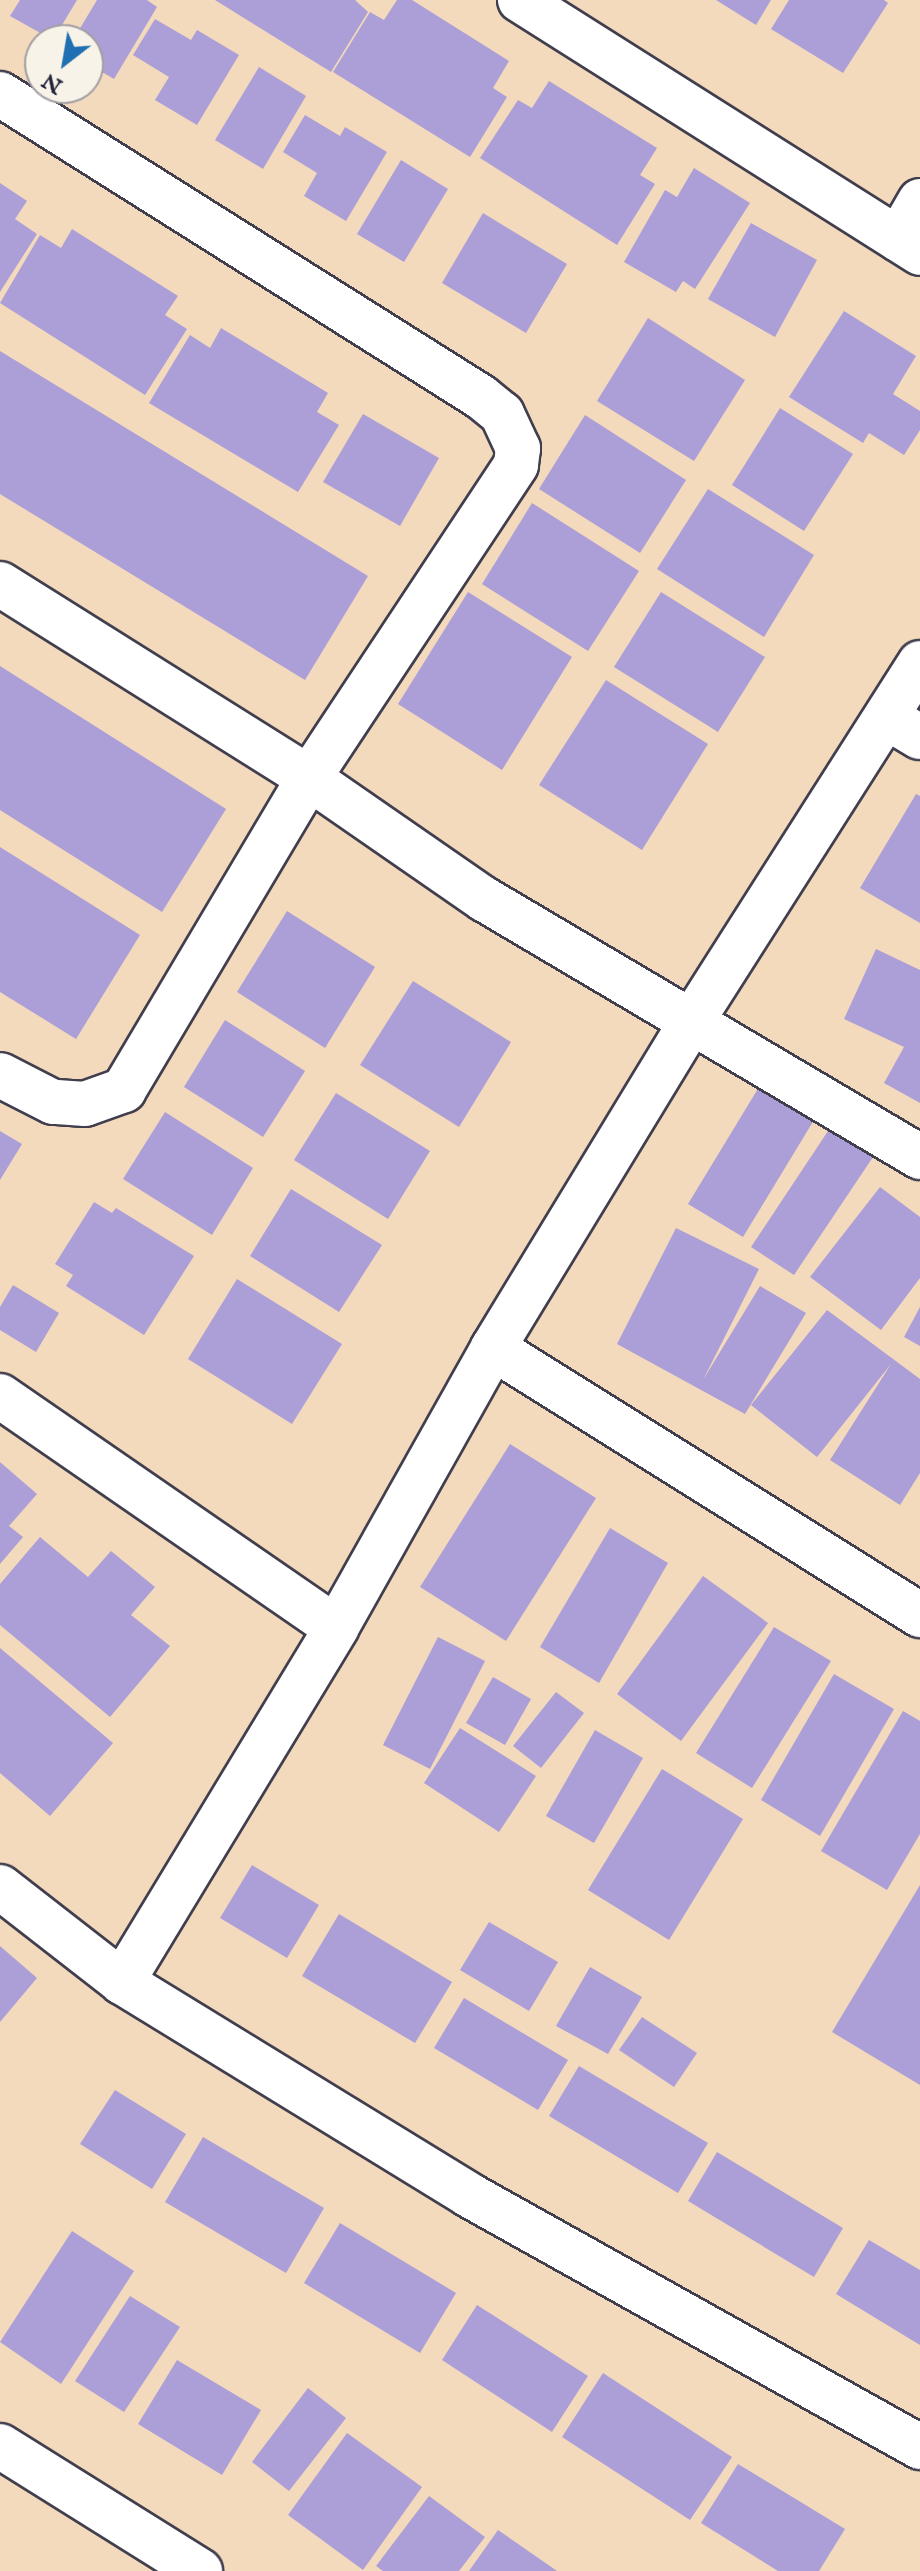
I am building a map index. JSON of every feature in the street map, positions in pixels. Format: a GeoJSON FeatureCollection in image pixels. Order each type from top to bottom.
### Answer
{"type":"FeatureCollection","features":[{"type":"Feature","properties":{"kind":"street"},"geometry":{"type":"LineString","coordinates":[[520,0],[909,246],[920,201]]}},
{"type":"Feature","properties":{"kind":"street"},"geometry":{"type":"LineString","coordinates":[[0,94],[481,397],[502,414],[513,433],[516,465],[309,778],[124,1090],[85,1104],[53,1102],[0,1075]]}},
{"type":"Feature","properties":{"kind":"street"},"geometry":{"type":"LineString","coordinates":[[0,584],[309,778],[484,899],[690,1024],[920,1157]]}},
{"type":"Feature","properties":{"kind":"street"},"geometry":{"type":"LineString","coordinates":[[122,1982],[336,1628],[493,1348],[690,1024],[904,728],[920,663]]}},
{"type":"Feature","properties":{"kind":"street"},"geometry":{"type":"LineString","coordinates":[[493,1348],[920,1615]]}},
{"type":"Feature","properties":{"kind":"street"},"geometry":{"type":"LineString","coordinates":[[0,1396],[336,1628]]}},
{"type":"Feature","properties":{"kind":"street"},"geometry":{"type":"LineString","coordinates":[[0,1887],[122,1982],[469,2195],[920,2447]]}},
{"type":"Feature","properties":{"kind":"street"},"geometry":{"type":"LineString","coordinates":[[0,2446],[200,2571]]}},
{"type":"Feature","properties":{"kind":"building"},"geometry":{"type":"Polygon","coordinates":[[[20,0],[77,0],[63,24],[24,24],[10,16],[20,0]]]}},
{"type":"Feature","properties":{"kind":"building"},"geometry":{"type":"Polygon","coordinates":[[[97,0],[147,0],[157,7],[114,79],[104,73],[104,24],[83,24],[97,0]]]}},
{"type":"Feature","properties":{"kind":"building"},"geometry":{"type":"Polygon","coordinates":[[[215,0],[355,0],[368,12],[331,72],[215,0]]]}},
{"type":"Feature","properties":{"kind":"building"},"geometry":{"type":"Polygon","coordinates":[[[397,0],[412,0],[509,61],[493,88],[507,97],[470,157],[333,72],[370,12],[384,20],[397,0]]]}},
{"type":"Feature","properties":{"kind":"building"},"geometry":{"type":"Polygon","coordinates":[[[716,0],[771,0],[756,25],[716,0]]]}},
{"type":"Feature","properties":{"kind":"building"},"geometry":{"type":"Polygon","coordinates":[[[789,0],[884,0],[888,3],[843,73],[771,29],[789,0]]]}},
{"type":"Feature","properties":{"kind":"building"},"geometry":{"type":"Polygon","coordinates":[[[155,19],[191,40],[197,30],[239,55],[197,125],[155,100],[169,77],[133,55],[155,19]]]}},
{"type":"Feature","properties":{"kind":"building"},"geometry":{"type":"Polygon","coordinates":[[[259,67],[306,96],[263,169],[215,140],[259,67]]]}},
{"type":"Feature","properties":{"kind":"building"},"geometry":{"type":"Polygon","coordinates":[[[549,81],[657,148],[640,175],[655,184],[617,245],[480,158],[518,100],[532,108],[549,81]]]}},
{"type":"Feature","properties":{"kind":"building"},"geometry":{"type":"Polygon","coordinates":[[[305,115],[340,136],[345,127],[387,152],[346,221],[304,196],[317,173],[283,152],[305,115]]]}},
{"type":"Feature","properties":{"kind":"building"},"geometry":{"type":"Polygon","coordinates":[[[401,160],[448,189],[404,262],[357,234],[401,160]]]}},
{"type":"Feature","properties":{"kind":"building"},"geometry":{"type":"Polygon","coordinates":[[[694,168],[750,203],[695,289],[683,281],[676,292],[624,262],[665,190],[677,197],[694,168]]]}},
{"type":"Feature","properties":{"kind":"building"},"geometry":{"type":"Polygon","coordinates":[[[0,183],[27,201],[15,219],[37,234],[0,292],[0,183]]]}},
{"type":"Feature","properties":{"kind":"building"},"geometry":{"type":"Polygon","coordinates":[[[483,213],[567,264],[526,333],[442,283],[483,213]]]}},
{"type":"Feature","properties":{"kind":"building"},"geometry":{"type":"Polygon","coordinates":[[[751,223],[817,260],[775,337],[708,299],[751,223]]]}},
{"type":"Feature","properties":{"kind":"building"},"geometry":{"type":"Polygon","coordinates":[[[72,229],[178,296],[165,315],[187,329],[145,395],[0,303],[40,235],[61,248],[72,229]]]}},
{"type":"Feature","properties":{"kind":"building"},"geometry":{"type":"Polygon","coordinates":[[[844,311],[916,356],[893,394],[920,411],[920,430],[904,455],[869,433],[863,443],[789,397],[844,311]]]}},
{"type":"Feature","properties":{"kind":"building"},"geometry":{"type":"Polygon","coordinates":[[[648,318],[745,380],[694,461],[597,401],[648,318]]]}},
{"type":"Feature","properties":{"kind":"building"},"geometry":{"type":"Polygon","coordinates":[[[221,328],[328,393],[317,412],[339,425],[298,492],[149,403],[190,335],[210,348],[221,328]]]}},
{"type":"Feature","properties":{"kind":"building"},"geometry":{"type":"Polygon","coordinates":[[[0,351],[368,576],[305,680],[0,494],[0,351]]]}},
{"type":"Feature","properties":{"kind":"building"},"geometry":{"type":"Polygon","coordinates":[[[780,408],[853,454],[804,531],[732,485],[780,408]]]}},
{"type":"Feature","properties":{"kind":"building"},"geometry":{"type":"Polygon","coordinates":[[[363,414],[439,458],[400,526],[323,482],[363,414]]]}},
{"type":"Feature","properties":{"kind":"building"},"geometry":{"type":"Polygon","coordinates":[[[585,415],[686,480],[640,553],[539,489],[585,415]]]}},
{"type":"Feature","properties":{"kind":"building"},"geometry":{"type":"Polygon","coordinates":[[[708,489],[814,555],[764,637],[657,569],[708,489]]]}},
{"type":"Feature","properties":{"kind":"building"},"geometry":{"type":"Polygon","coordinates":[[[532,503],[639,571],[588,651],[482,584],[532,503]]]}},
{"type":"Feature","properties":{"kind":"building"},"geometry":{"type":"Polygon","coordinates":[[[468,592],[572,657],[502,770],[398,704],[468,592]]]}},
{"type":"Feature","properties":{"kind":"building"},"geometry":{"type":"Polygon","coordinates":[[[661,592],[765,657],[718,732],[614,667],[661,592]]]}},
{"type":"Feature","properties":{"kind":"building"},"geometry":{"type":"Polygon","coordinates":[[[0,666],[226,809],[162,912],[0,810],[0,666]]]}},
{"type":"Feature","properties":{"kind":"building"},"geometry":{"type":"Polygon","coordinates":[[[606,680],[708,744],[642,850],[539,785],[606,680]]]}},
{"type":"Feature","properties":{"kind":"building"},"geometry":{"type":"Polygon","coordinates":[[[916,794],[920,796],[920,923],[860,888],[916,794]]]}},
{"type":"Feature","properties":{"kind":"building"},"geometry":{"type":"Polygon","coordinates":[[[0,847],[140,935],[76,1039],[0,992],[0,847]]]}},
{"type":"Feature","properties":{"kind":"building"},"geometry":{"type":"Polygon","coordinates":[[[287,911],[375,967],[325,1048],[237,992],[287,911]]]}},
{"type":"Feature","properties":{"kind":"building"},"geometry":{"type":"Polygon","coordinates":[[[876,949],[920,970],[920,1103],[884,1083],[904,1047],[844,1019],[876,949]]]}},
{"type":"Feature","properties":{"kind":"building"},"geometry":{"type":"Polygon","coordinates":[[[413,981],[511,1042],[459,1127],[360,1065],[413,981]]]}},
{"type":"Feature","properties":{"kind":"building"},"geometry":{"type":"Polygon","coordinates":[[[225,1020],[305,1071],[263,1137],[184,1087],[225,1020]]]}},
{"type":"Feature","properties":{"kind":"building"},"geometry":{"type":"Polygon","coordinates":[[[759,1087],[814,1120],[743,1237],[688,1204],[759,1087]]]}},
{"type":"Feature","properties":{"kind":"building"},"geometry":{"type":"Polygon","coordinates":[[[336,1093],[430,1151],[388,1219],[294,1160],[336,1093]]]}},
{"type":"Feature","properties":{"kind":"building"},"geometry":{"type":"Polygon","coordinates":[[[165,1112],[253,1168],[212,1235],[123,1179],[165,1112]]]}},
{"type":"Feature","properties":{"kind":"building"},"geometry":{"type":"Polygon","coordinates":[[[830,1128],[873,1157],[794,1275],[751,1247],[830,1128]]]}},
{"type":"Feature","properties":{"kind":"building"},"geometry":{"type":"Polygon","coordinates":[[[0,1131],[22,1144],[0,1180],[0,1131]]]}},
{"type":"Feature","properties":{"kind":"building"},"geometry":{"type":"Polygon","coordinates":[[[880,1187],[920,1217],[920,1278],[881,1330],[810,1277],[880,1187]]]}},
{"type":"Feature","properties":{"kind":"building"},"geometry":{"type":"Polygon","coordinates":[[[291,1189],[382,1245],[339,1312],[250,1256],[291,1189]]]}},
{"type":"Feature","properties":{"kind":"building"},"geometry":{"type":"Polygon","coordinates":[[[94,1202],[112,1213],[116,1208],[194,1256],[144,1335],[66,1286],[73,1275],[55,1264],[94,1202]]]}},
{"type":"Feature","properties":{"kind":"building"},"geometry":{"type":"Polygon","coordinates":[[[676,1228],[759,1269],[703,1380],[760,1286],[806,1313],[745,1414],[617,1344],[676,1228]]]}},
{"type":"Feature","properties":{"kind":"building"},"geometry":{"type":"Polygon","coordinates":[[[237,1279],[342,1344],[292,1424],[188,1359],[237,1279]]]}},
{"type":"Feature","properties":{"kind":"building"},"geometry":{"type":"Polygon","coordinates":[[[13,1285],[59,1313],[36,1352],[0,1330],[0,1307],[13,1285]]]}},
{"type":"Feature","properties":{"kind":"building"},"geometry":{"type":"Polygon","coordinates":[[[920,1307],[920,1346],[904,1337],[920,1307]]]}},
{"type":"Feature","properties":{"kind":"building"},"geometry":{"type":"Polygon","coordinates":[[[827,1310],[920,1379],[920,1473],[900,1505],[830,1460],[891,1364],[817,1457],[751,1405],[827,1310]]]}},
{"type":"Feature","properties":{"kind":"building"},"geometry":{"type":"Polygon","coordinates":[[[510,1444],[596,1498],[506,1641],[420,1587],[510,1444]]]}},
{"type":"Feature","properties":{"kind":"building"},"geometry":{"type":"Polygon","coordinates":[[[0,1462],[37,1494],[9,1526],[23,1537],[0,1564],[0,1462]]]}},
{"type":"Feature","properties":{"kind":"building"},"geometry":{"type":"Polygon","coordinates":[[[610,1528],[668,1563],[599,1683],[540,1647],[610,1528]]]}},
{"type":"Feature","properties":{"kind":"building"},"geometry":{"type":"Polygon","coordinates":[[[40,1537],[88,1577],[111,1551],[155,1587],[131,1615],[170,1646],[110,1717],[0,1625],[0,1584],[40,1537]]]}},
{"type":"Feature","properties":{"kind":"building"},"geometry":{"type":"Polygon","coordinates":[[[703,1576],[768,1623],[681,1741],[617,1694],[703,1576]]]}},
{"type":"Feature","properties":{"kind":"building"},"geometry":{"type":"Polygon","coordinates":[[[774,1627],[831,1661],[752,1788],[696,1753],[774,1627]]]}},
{"type":"Feature","properties":{"kind":"building"},"geometry":{"type":"Polygon","coordinates":[[[438,1637],[485,1661],[430,1769],[383,1745],[438,1637]]]}},
{"type":"Feature","properties":{"kind":"building"},"geometry":{"type":"Polygon","coordinates":[[[0,1648],[113,1743],[50,1816],[0,1773],[0,1648]]]}},
{"type":"Feature","properties":{"kind":"building"},"geometry":{"type":"Polygon","coordinates":[[[834,1674],[894,1709],[820,1836],[761,1800],[834,1674]]]}},
{"type":"Feature","properties":{"kind":"building"},"geometry":{"type":"Polygon","coordinates":[[[493,1677],[531,1699],[505,1745],[466,1723],[493,1677]]]}},
{"type":"Feature","properties":{"kind":"building"},"geometry":{"type":"Polygon","coordinates":[[[556,1692],[584,1713],[541,1768],[513,1746],[556,1692]]]}},
{"type":"Feature","properties":{"kind":"building"},"geometry":{"type":"Polygon","coordinates":[[[903,1711],[920,1721],[920,1834],[887,1890],[821,1851],[903,1711]]]}},
{"type":"Feature","properties":{"kind":"building"},"geometry":{"type":"Polygon","coordinates":[[[460,1728],[536,1776],[499,1832],[424,1783],[460,1728]]]}},
{"type":"Feature","properties":{"kind":"building"},"geometry":{"type":"Polygon","coordinates":[[[595,1730],[643,1758],[594,1843],[546,1816],[595,1730]]]}},
{"type":"Feature","properties":{"kind":"building"},"geometry":{"type":"Polygon","coordinates":[[[662,1769],[743,1819],[669,1940],[588,1890],[662,1769]]]}},
{"type":"Feature","properties":{"kind":"building"},"geometry":{"type":"Polygon","coordinates":[[[252,1865],[319,1905],[287,1958],[220,1918],[252,1865]]]}},
{"type":"Feature","properties":{"kind":"building"},"geometry":{"type":"Polygon","coordinates":[[[920,1885],[920,2085],[832,2032],[920,1885]]]}},
{"type":"Feature","properties":{"kind":"building"},"geometry":{"type":"Polygon","coordinates":[[[339,1914],[452,1982],[415,2043],[302,1976],[339,1914]]]}},
{"type":"Feature","properties":{"kind":"building"},"geometry":{"type":"Polygon","coordinates":[[[489,1922],[558,1962],[529,2011],[460,1970],[489,1922]]]}},
{"type":"Feature","properties":{"kind":"building"},"geometry":{"type":"Polygon","coordinates":[[[0,1946],[37,1978],[0,2022],[0,1946]]]}},
{"type":"Feature","properties":{"kind":"building"},"geometry":{"type":"Polygon","coordinates":[[[590,1967],[642,1997],[608,2054],[556,2026],[590,1967]]]}},
{"type":"Feature","properties":{"kind":"building"},"geometry":{"type":"Polygon","coordinates":[[[464,1998],[568,2060],[538,2110],[434,2048],[464,1998]]]}},
{"type":"Feature","properties":{"kind":"building"},"geometry":{"type":"Polygon","coordinates":[[[642,2017],[697,2053],[674,2087],[619,2050],[642,2017]]]}},
{"type":"Feature","properties":{"kind":"building"},"geometry":{"type":"Polygon","coordinates":[[[579,2066],[708,2143],[678,2193],[549,2116],[579,2066]]]}},
{"type":"Feature","properties":{"kind":"building"},"geometry":{"type":"Polygon","coordinates":[[[115,2090],[186,2134],[152,2189],[80,2144],[115,2090]]]}},
{"type":"Feature","properties":{"kind":"building"},"geometry":{"type":"Polygon","coordinates":[[[203,2137],[324,2208],[286,2273],[165,2202],[203,2137]]]}},
{"type":"Feature","properties":{"kind":"building"},"geometry":{"type":"Polygon","coordinates":[[[717,2152],[843,2228],[814,2277],[688,2201],[717,2152]]]}},
{"type":"Feature","properties":{"kind":"building"},"geometry":{"type":"Polygon","coordinates":[[[340,2223],[456,2293],[420,2353],[304,2283],[340,2223]]]}},
{"type":"Feature","properties":{"kind":"building"},"geometry":{"type":"Polygon","coordinates":[[[72,2231],[134,2271],[61,2384],[0,2342],[72,2231]]]}},
{"type":"Feature","properties":{"kind":"building"},"geometry":{"type":"Polygon","coordinates":[[[869,2240],[920,2270],[920,2345],[836,2294],[869,2240]]]}},
{"type":"Feature","properties":{"kind":"building"},"geometry":{"type":"Polygon","coordinates":[[[130,2296],[180,2327],[124,2412],[75,2381],[130,2296]]]}},
{"type":"Feature","properties":{"kind":"building"},"geometry":{"type":"Polygon","coordinates":[[[477,2305],[588,2376],[552,2432],[442,2360],[477,2305]]]}},
{"type":"Feature","properties":{"kind":"building"},"geometry":{"type":"Polygon","coordinates":[[[177,2360],[261,2410],[222,2475],[138,2424],[177,2360]]]}},
{"type":"Feature","properties":{"kind":"building"},"geometry":{"type":"Polygon","coordinates":[[[603,2373],[732,2457],[690,2520],[562,2437],[603,2373]]]}},
{"type":"Feature","properties":{"kind":"building"},"geometry":{"type":"Polygon","coordinates":[[[308,2388],[346,2418],[289,2491],[252,2462],[308,2388]]]}},
{"type":"Feature","properties":{"kind":"building"},"geometry":{"type":"Polygon","coordinates":[[[347,2433],[422,2487],[363,2570],[288,2515],[347,2433]]]}},
{"type":"Feature","properties":{"kind":"building"},"geometry":{"type":"Polygon","coordinates":[[[738,2464],[845,2529],[819,2571],[778,2571],[701,2523],[738,2464]]]}},
{"type":"Feature","properties":{"kind":"building"},"geometry":{"type":"Polygon","coordinates":[[[429,2496],[485,2537],[459,2571],[383,2571],[376,2566],[429,2496]]]}},
{"type":"Feature","properties":{"kind":"building"},"geometry":{"type":"Polygon","coordinates":[[[498,2530],[557,2571],[469,2571],[498,2530]]]}}]}
